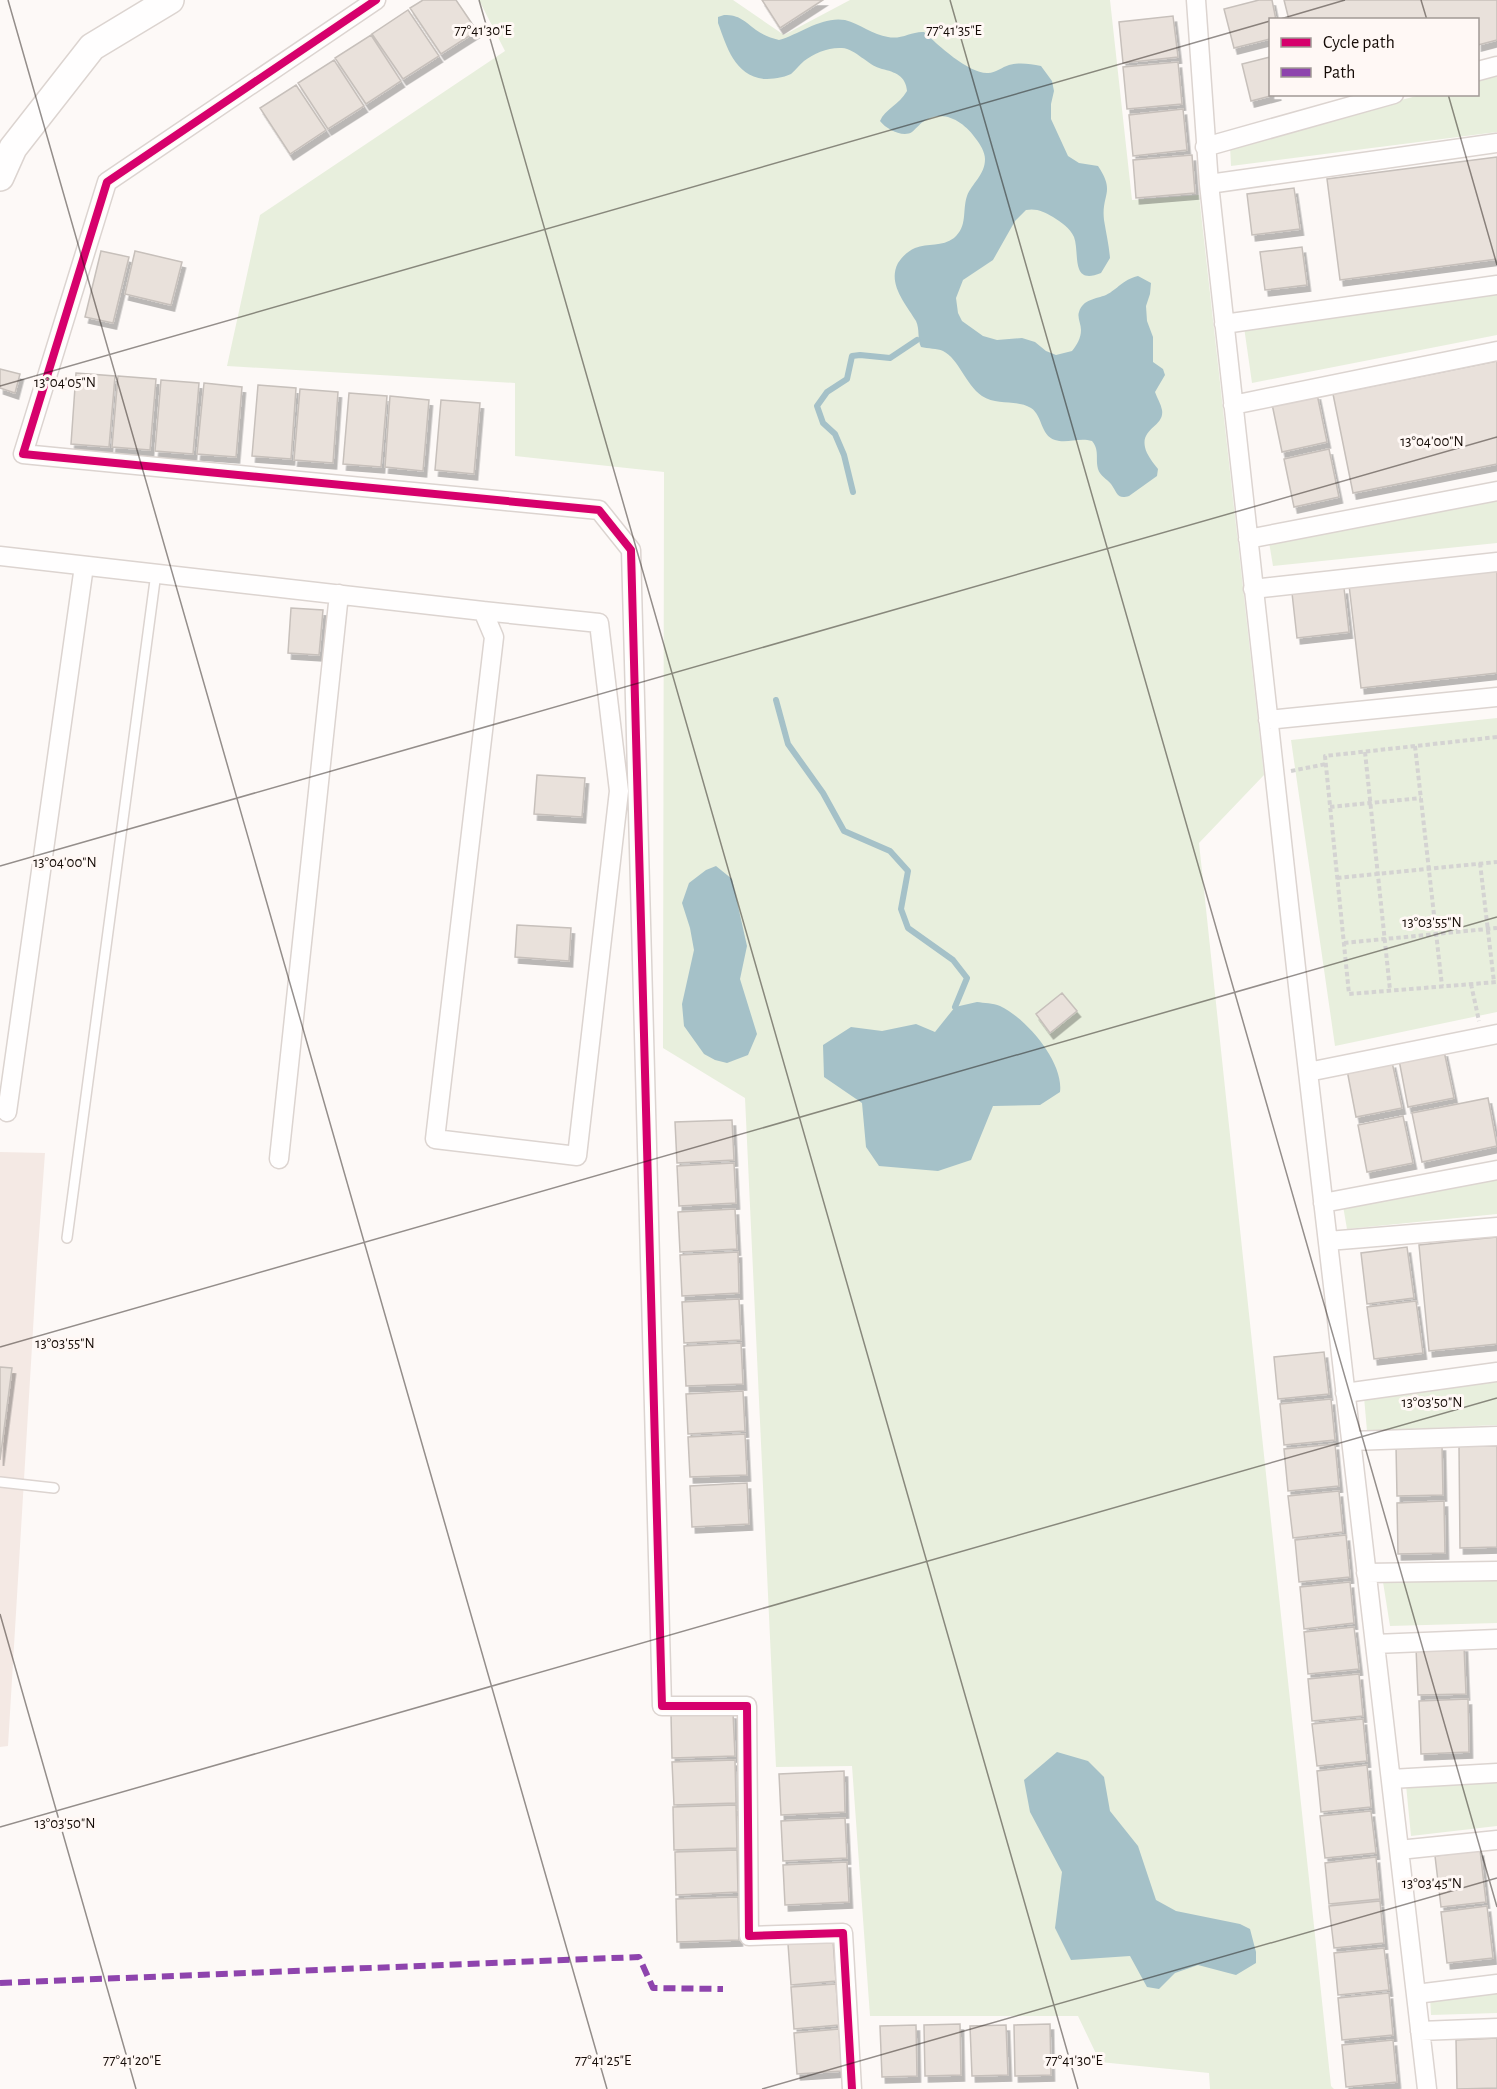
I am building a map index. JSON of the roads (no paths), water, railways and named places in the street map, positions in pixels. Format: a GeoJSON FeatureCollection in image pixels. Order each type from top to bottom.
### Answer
{"type":"FeatureCollection","features":[{"type":"Feature","properties":{"kind":"street"},"geometry":{"type":"LineString","coordinates":[[0,177],[13,148],[92,47],[170,0]]}},
{"type":"Feature","properties":{"kind":"street"},"geometry":{"type":"LineString","coordinates":[[376,0],[107,182],[22,454],[599,510],[631,550],[662,1706],[747,1706],[749,1936],[843,1933],[852,2089]]}},
{"type":"Feature","properties":{"kind":"street"},"geometry":{"type":"LineString","coordinates":[[1196,0],[1205,147],[1253,589],[1427,2089]]}},
{"type":"Feature","properties":{"kind":"street"},"geometry":{"type":"LineString","coordinates":[[1479,71],[1497,66]]}},
{"type":"Feature","properties":{"kind":"street"},"geometry":{"type":"LineString","coordinates":[[1205,147],[1387,96]]}},
{"type":"Feature","properties":{"kind":"street"},"geometry":{"type":"LineString","coordinates":[[1209,184],[1497,143]]}},
{"type":"Feature","properties":{"kind":"street"},"geometry":{"type":"LineString","coordinates":[[1224,324],[1497,285]]}},
{"type":"Feature","properties":{"kind":"street"},"geometry":{"type":"LineString","coordinates":[[1233,405],[1497,351]]}},
{"type":"Feature","properties":{"kind":"street"},"geometry":{"type":"LineString","coordinates":[[1248,539],[1497,491]]}},
{"type":"Feature","properties":{"kind":"street"},"geometry":{"type":"LineString","coordinates":[[0,556],[599,623],[619,791],[577,1156],[435,1140],[494,637],[483,611]]}},
{"type":"Feature","properties":{"kind":"street"},"geometry":{"type":"LineString","coordinates":[[1253,589],[1497,562]]}},
{"type":"Feature","properties":{"kind":"street"},"geometry":{"type":"LineString","coordinates":[[7,1112],[84,566]]}},
{"type":"Feature","properties":{"kind":"street"},"geometry":{"type":"LineString","coordinates":[[279,1159],[339,594]]}},
{"type":"Feature","properties":{"kind":"street"},"geometry":{"type":"LineString","coordinates":[[1268,720],[1497,697]]}},
{"type":"Feature","properties":{"kind":"street"},"geometry":{"type":"LineString","coordinates":[[1308,1072],[1490,1035]]}},
{"type":"Feature","properties":{"kind":"street"},"geometry":{"type":"LineString","coordinates":[[1323,1203],[1497,1170]]}},
{"type":"Feature","properties":{"kind":"street"},"geometry":{"type":"LineString","coordinates":[[1328,1241],[1497,1227]]}},
{"type":"Feature","properties":{"kind":"street"},"geometry":{"type":"LineString","coordinates":[[1345,1393],[1497,1372]]}},
{"type":"Feature","properties":{"kind":"street"},"geometry":{"type":"LineString","coordinates":[[1351,1441],[1497,1436]]}},
{"type":"Feature","properties":{"kind":"street"},"geometry":{"type":"LineString","coordinates":[[1366,1573],[1497,1571]]}},
{"type":"Feature","properties":{"kind":"street"},"geometry":{"type":"LineString","coordinates":[[1375,1644],[1497,1639]]}},
{"type":"Feature","properties":{"kind":"street"},"geometry":{"type":"LineString","coordinates":[[1391,1779],[1497,1773]]}},
{"type":"Feature","properties":{"kind":"street"},"geometry":{"type":"LineString","coordinates":[[1399,1851],[1497,1840]]}},
{"type":"Feature","properties":{"kind":"street"},"geometry":{"type":"LineString","coordinates":[[1416,1994],[1497,1984]]}},
{"type":"Feature","properties":{"kind":"street"},"geometry":{"type":"LineString","coordinates":[[1420,2031],[1497,2028]]}},
{"type":"Feature","properties":{"kind":"lane"},"geometry":{"type":"LineString","coordinates":[[67,1238],[156,573]]}},
{"type":"Feature","properties":{"kind":"lane"},"geometry":{"type":"LineString","coordinates":[[0,1482],[54,1488]]}},
{"type":"Feature","properties":{"kind":"water"},"geometry":{"type":"Polygon","coordinates":[[[724,15],[738,17],[761,33],[779,40],[836,19],[845,20],[888,37],[924,32],[954,57],[979,72],[992,72],[1017,64],[1041,66],[1052,81],[1054,91],[1051,119],[1068,156],[1079,163],[1098,166],[1106,182],[1104,220],[1110,258],[1101,273],[1085,275],[1080,272],[1076,244],[1068,228],[1043,212],[1026,210],[1015,221],[993,260],[963,280],[956,298],[958,313],[962,321],[983,336],[997,340],[1022,338],[1035,342],[1046,351],[1056,355],[1072,351],[1077,344],[1081,330],[1079,314],[1084,304],[1106,295],[1138,276],[1151,283],[1146,306],[1147,321],[1153,337],[1153,362],[1163,369],[1165,375],[1155,392],[1162,416],[1145,438],[1148,455],[1158,469],[1157,476],[1129,496],[1120,496],[1099,471],[1097,451],[1092,441],[1060,441],[1050,438],[1031,408],[1020,404],[994,401],[982,396],[949,355],[941,350],[921,347],[916,321],[896,286],[895,271],[905,254],[915,248],[949,241],[961,228],[967,196],[981,174],[985,156],[971,133],[954,119],[940,116],[926,120],[908,134],[895,132],[886,127],[880,121],[907,91],[902,78],[871,64],[847,49],[832,48],[817,53],[804,61],[791,74],[785,76],[764,79],[745,72],[733,58],[718,23],[718,17],[724,15]]]}},
{"type":"Feature","properties":{"kind":"water"},"geometry":{"type":"Polygon","coordinates":[[[716,866],[732,879],[747,946],[740,979],[757,1034],[748,1055],[727,1063],[704,1054],[684,1026],[682,1004],[694,950],[682,903],[689,883],[706,870],[716,866]]]}},
{"type":"Feature","properties":{"kind":"water"},"geometry":{"type":"Polygon","coordinates":[[[977,1002],[1000,1006],[1021,1020],[1050,1055],[1060,1080],[1060,1092],[1040,1105],[993,1106],[971,1160],[938,1171],[879,1166],[866,1147],[862,1103],[824,1077],[823,1045],[851,1027],[882,1031],[916,1024],[935,1032],[955,1007],[977,1002]]]}},
{"type":"Feature","properties":{"kind":"water"},"geometry":{"type":"Polygon","coordinates":[[[1057,1752],[1088,1761],[1104,1777],[1110,1811],[1138,1846],[1156,1900],[1176,1911],[1240,1924],[1250,1929],[1256,1952],[1256,1963],[1236,1975],[1198,1965],[1175,1973],[1159,1989],[1147,1987],[1130,1956],[1071,1960],[1055,1928],[1062,1872],[1030,1812],[1024,1780],[1057,1752]]]}},
{"type":"Feature","properties":{"kind":"waterway"},"geometry":{"type":"LineString","coordinates":[[853,492],[844,455],[835,434],[823,423],[817,406],[827,392],[847,379],[852,356],[890,358],[917,340]]}},
{"type":"Feature","properties":{"kind":"waterway"},"geometry":{"type":"LineString","coordinates":[[776,700],[788,744],[823,793],[844,831],[890,851],[908,871],[901,909],[908,928],[953,960],[967,978],[955,1007]]}}]}
